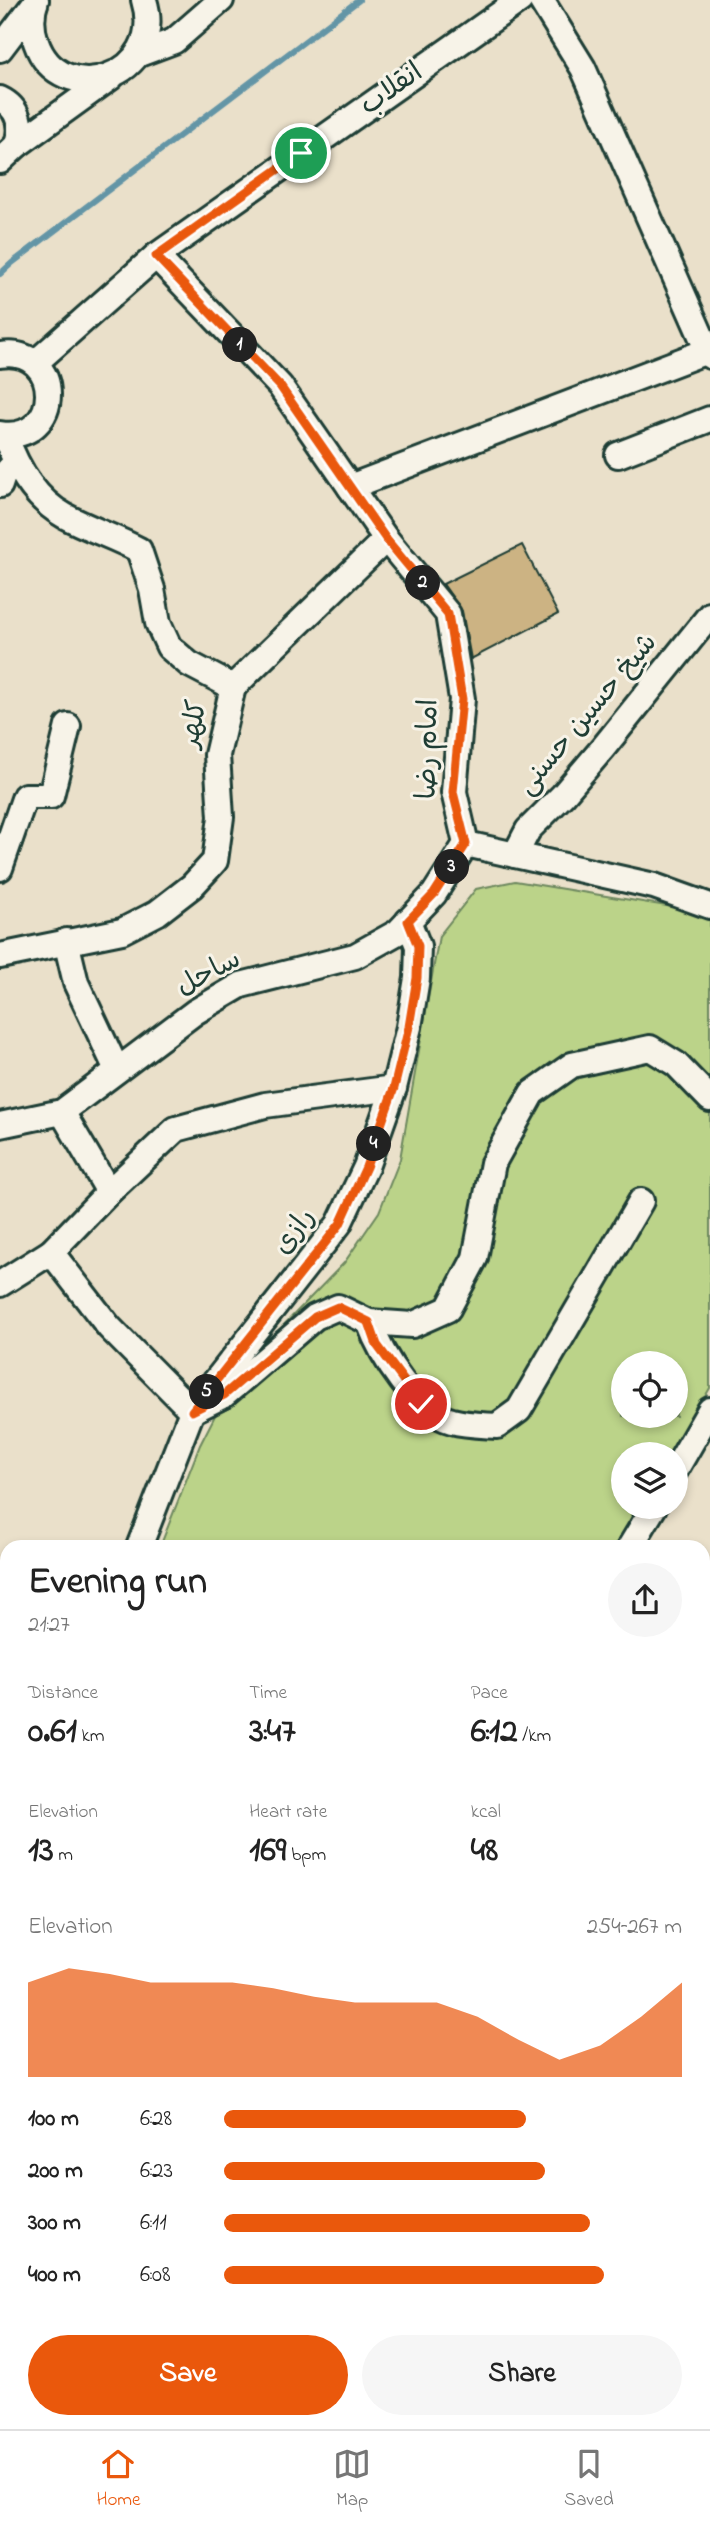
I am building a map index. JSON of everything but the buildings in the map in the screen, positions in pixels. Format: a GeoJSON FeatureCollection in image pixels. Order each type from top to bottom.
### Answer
{"type":"FeatureCollection","features":[{"type":"Feature","properties":{"kind":"street"},"geometry":{"type":"LineString","coordinates":[[9,153],[129,65],[139,54],[148,26],[144,0]]}},
{"type":"Feature","properties":{"kind":"street"},"geometry":{"type":"LineString","coordinates":[[139,54],[174,41],[221,0]]}},
{"type":"Feature","properties":{"kind":"street","name":"انقلاب"},"geometry":{"type":"LineString","coordinates":[[13,354],[520,0]]}},
{"type":"Feature","properties":{"kind":"street"},"geometry":{"type":"LineString","coordinates":[[350,487],[709,354],[583,68],[541,0]]}},
{"type":"Feature","properties":{"kind":"street"},"geometry":{"type":"LineString","coordinates":[[36,1],[32,18],[33,33],[38,48],[47,60],[72,77],[102,79],[116,74]]}},
{"type":"Feature","properties":{"kind":"street"},"geometry":{"type":"LineString","coordinates":[[3,40],[36,1]]}},
{"type":"Feature","properties":{"kind":"street"},"geometry":{"type":"LineString","coordinates":[[0,99],[15,110],[22,129],[9,153]]}},
{"type":"Feature","properties":{"kind":"street","name":"امام رضا"},"geometry":{"type":"LineString","coordinates":[[156,256],[280,386],[386,539],[448,614],[462,699],[453,792],[466,844]]}},
{"type":"Feature","properties":{"kind":"street"},"geometry":{"type":"LineString","coordinates":[[2,434],[18,434],[29,429],[39,421],[46,410],[49,397],[43,373],[13,354]]}},
{"type":"Feature","properties":{"kind":"street"},"geometry":{"type":"LineString","coordinates":[[618,455],[710,419]]}},
{"type":"Feature","properties":{"kind":"street","name":"کلهر"},"geometry":{"type":"LineString","coordinates":[[0,956],[122,931],[157,913],[192,886],[215,861],[222,817],[217,755],[233,687],[189,664],[170,647],[158,623],[152,589],[139,550],[114,536],[64,516],[37,494],[15,463],[2,434]]}},
{"type":"Feature","properties":{"kind":"street"},"geometry":{"type":"LineString","coordinates":[[0,485],[3,476],[15,463]]}},
{"type":"Feature","properties":{"kind":"street"},"geometry":{"type":"LineString","coordinates":[[233,687],[386,539]]}},
{"type":"Feature","properties":{"kind":"street","name":"شیخ حسین حسنی"},"geometry":{"type":"LineString","coordinates":[[515,855],[528,830],[564,795],[604,748],[710,615]]}},
{"type":"Feature","properties":{"kind":"street"},"geometry":{"type":"LineString","coordinates":[[0,867],[25,796],[51,796],[68,726]]}},
{"type":"Feature","properties":{"kind":"street"},"geometry":{"type":"LineString","coordinates":[[466,844],[654,886],[710,906]]}},
{"type":"Feature","properties":{"kind":"street","name":"ساحل"},"geometry":{"type":"LineString","coordinates":[[0,1125],[62,1112],[195,1012],[241,985],[355,956],[398,932],[434,894],[466,844]]}},
{"type":"Feature","properties":{"kind":"street","name":"رازی"},"geometry":{"type":"LineString","coordinates":[[142,1540],[192,1411],[340,1224],[366,1167],[394,1088],[409,1027],[417,978],[418,946],[408,921]]}},
{"type":"Feature","properties":{"kind":"street"},"geometry":{"type":"LineString","coordinates":[[66,941],[76,983],[117,1070]]}},
{"type":"Feature","properties":{"kind":"street"},"geometry":{"type":"LineString","coordinates":[[51,1252],[109,1327],[192,1411],[224,1395],[315,1317],[338,1307],[369,1322],[412,1325],[448,1309],[475,1258],[493,1163],[531,1093],[572,1065],[649,1048],[676,1064],[710,1099]]}},
{"type":"Feature","properties":{"kind":"street"},"geometry":{"type":"LineString","coordinates":[[0,1284],[51,1252],[176,1129],[265,1105],[394,1088]]}},
{"type":"Feature","properties":{"kind":"street"},"geometry":{"type":"LineString","coordinates":[[62,1112],[109,1192]]}},
{"type":"Feature","properties":{"kind":"street"},"geometry":{"type":"LineString","coordinates":[[369,1322],[377,1345],[421,1404],[451,1421],[497,1426],[519,1410],[641,1201]]}},
{"type":"Feature","properties":{"kind":"street"},"geometry":{"type":"LineString","coordinates":[[688,1448],[710,1410]]}},
{"type":"Feature","properties":{"kind":"street"},"geometry":{"type":"LineString","coordinates":[[634,1540],[647,1519]]}},
{"type":"Feature","properties":{"kind":"green space"},"geometry":{"type":"Polygon","coordinates":[[[515,881],[691,910],[710,918],[710,1388],[688,1426],[688,1351],[611,1351],[611,1428],[687,1428],[679,1442],[611,1442],[611,1519],[635,1519],[624,1540],[163,1540],[200,1445],[236,1374],[344,1263],[379,1212],[400,1159],[439,936],[476,889],[515,881]]]}},
{"type":"Feature","properties":{"kind":"waterway"},"geometry":{"type":"LineString","coordinates":[[0,274],[359,0]]}},
{"type":"Feature","properties":{"kind":"route"},"geometry":{"type":"LineString","coordinates":[[301,153],[156,256],[280,386],[386,539],[448,614],[462,699],[453,792],[466,844],[434,894],[408,921],[418,946],[417,978],[409,1027],[394,1088],[366,1167],[340,1224],[192,1411],[224,1395],[315,1317],[338,1307],[369,1322],[377,1345],[421,1404]]}}]}
